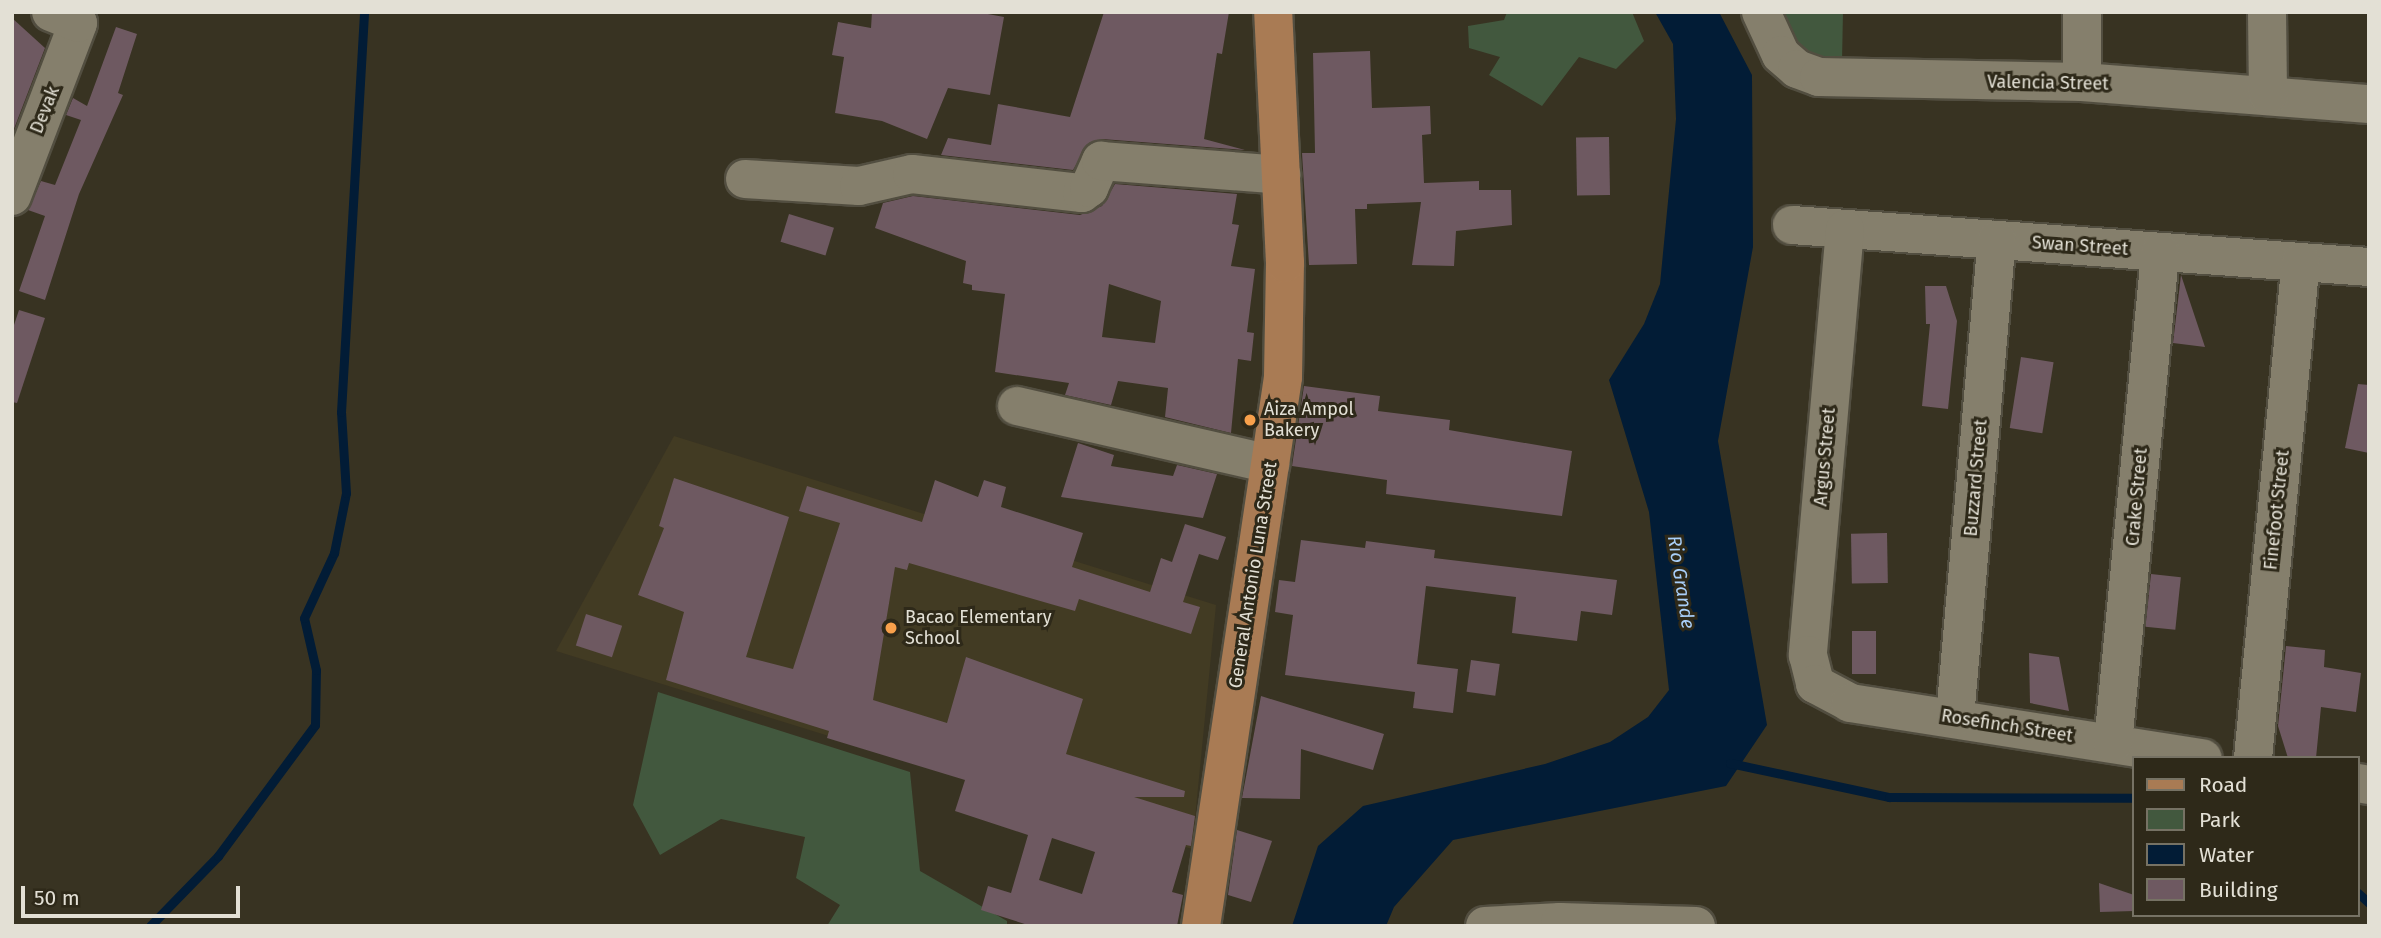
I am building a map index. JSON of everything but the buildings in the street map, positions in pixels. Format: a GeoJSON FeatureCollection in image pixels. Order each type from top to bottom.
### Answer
{"type":"FeatureCollection","features":[{"type":"Feature","properties":{"kind":"main road","name":"General Antonio Luna Street"},"geometry":{"type":"LineString","coordinates":[[1201,926],[1283,377],[1281,175],[1273,12]]}},
{"type":"Feature","properties":{"kind":"street","name":"Valencia Street"},"geometry":{"type":"LineString","coordinates":[[1761,12],[1782,55],[1797,69],[1819,77],[2082,82],[2369,104]]}},
{"type":"Feature","properties":{"kind":"street"},"geometry":{"type":"LineString","coordinates":[[2082,12],[2082,82]]}},
{"type":"Feature","properties":{"kind":"street"},"geometry":{"type":"LineString","coordinates":[[2267,12],[2268,95]]}},
{"type":"Feature","properties":{"kind":"street","name":"Devak"},"geometry":{"type":"LineString","coordinates":[[12,196],[28,105],[65,18]]}},
{"type":"Feature","properties":{"kind":"street"},"geometry":{"type":"LineString","coordinates":[[746,179],[859,186],[912,174],[1082,193],[1089,188],[1101,161],[1281,175]]}},
{"type":"Feature","properties":{"kind":"street","name":"Swan Street"},"geometry":{"type":"LineString","coordinates":[[1792,225],[2369,267]]}},
{"type":"Feature","properties":{"kind":"street","name":"Argus Street"},"geometry":{"type":"LineString","coordinates":[[1815,684],[1808,655],[1845,229]]}},
{"type":"Feature","properties":{"kind":"street","name":"Buzzard Street"},"geometry":{"type":"LineString","coordinates":[[1955,717],[1997,240]]}},
{"type":"Feature","properties":{"kind":"street","name":"Crake Street"},"geometry":{"type":"LineString","coordinates":[[2113,743],[2160,252]]}},
{"type":"Feature","properties":{"kind":"street","name":"Finefoot Street"},"geometry":{"type":"LineString","coordinates":[[2253,756],[2301,262]]}},
{"type":"Feature","properties":{"kind":"street"},"geometry":{"type":"LineString","coordinates":[[1017,406],[1270,464]]}},
{"type":"Feature","properties":{"kind":"street","name":"Rosefinch Street"},"geometry":{"type":"LineString","coordinates":[[1815,684],[1850,703],[1955,717],[2191,756]]}},
{"type":"Feature","properties":{"kind":"street"},"geometry":{"type":"LineString","coordinates":[[1485,926],[1696,926]]}},
{"type":"Feature","properties":{"kind":"shaded area","name":"Bacao Elementary School"},"geometry":{"type":"Polygon","coordinates":[[[674,436],[1216,605],[1192,849],[556,651],[674,436]]]}},
{"type":"Feature","properties":{"kind":"green space"},"geometry":{"type":"Polygon","coordinates":[[[1507,12],[1632,12],[1644,41],[1616,69],[1579,57],[1542,106],[1489,75],[1500,57],[1469,48],[1468,26],[1504,20],[1507,12]]]}},
{"type":"Feature","properties":{"kind":"green space"},"geometry":{"type":"Polygon","coordinates":[[[1782,12],[1843,12],[1842,61],[1797,52],[1782,12]]]}},
{"type":"Feature","properties":{"kind":"green space"},"geometry":{"type":"Polygon","coordinates":[[[658,692],[910,772],[920,871],[1007,921],[1007,926],[827,926],[840,905],[796,878],[805,837],[721,819],[660,855],[633,805],[658,692]]]}},
{"type":"Feature","properties":{"kind":"water","name":"Rio Grande"},"geometry":{"type":"Polygon","coordinates":[[[1655,12],[1719,12],[1752,75],[1753,247],[1718,441],[1767,725],[1726,786],[1453,840],[1394,907],[1386,926],[1292,926],[1318,846],[1363,806],[1545,764],[1610,742],[1648,717],[1669,690],[1649,512],[1609,380],[1644,324],[1660,284],[1676,119],[1673,44],[1655,12]]]}},
{"type":"Feature","properties":{"kind":"waterway"},"geometry":{"type":"LineString","coordinates":[[150,926],[218,856],[315,725],[316,670],[304,618],[334,553],[346,493],[341,412],[364,12]]}},
{"type":"Feature","properties":{"kind":"waterway"},"geometry":{"type":"LineString","coordinates":[[1730,763],[1889,797],[2132,798]]}},
{"type":"Feature","properties":{"kind":"waterway"},"geometry":{"type":"LineString","coordinates":[[2360,895],[2369,903]]}},
{"type":"Feature","properties":{"kind":"place","name":"Aiza Ampol Bakery"},"geometry":{"type":"Point","coordinates":[1250,420]}},
{"type":"Feature","properties":{"kind":"place","name":"Bacao Elementary School"},"geometry":{"type":"Point","coordinates":[891,628]}}]}
